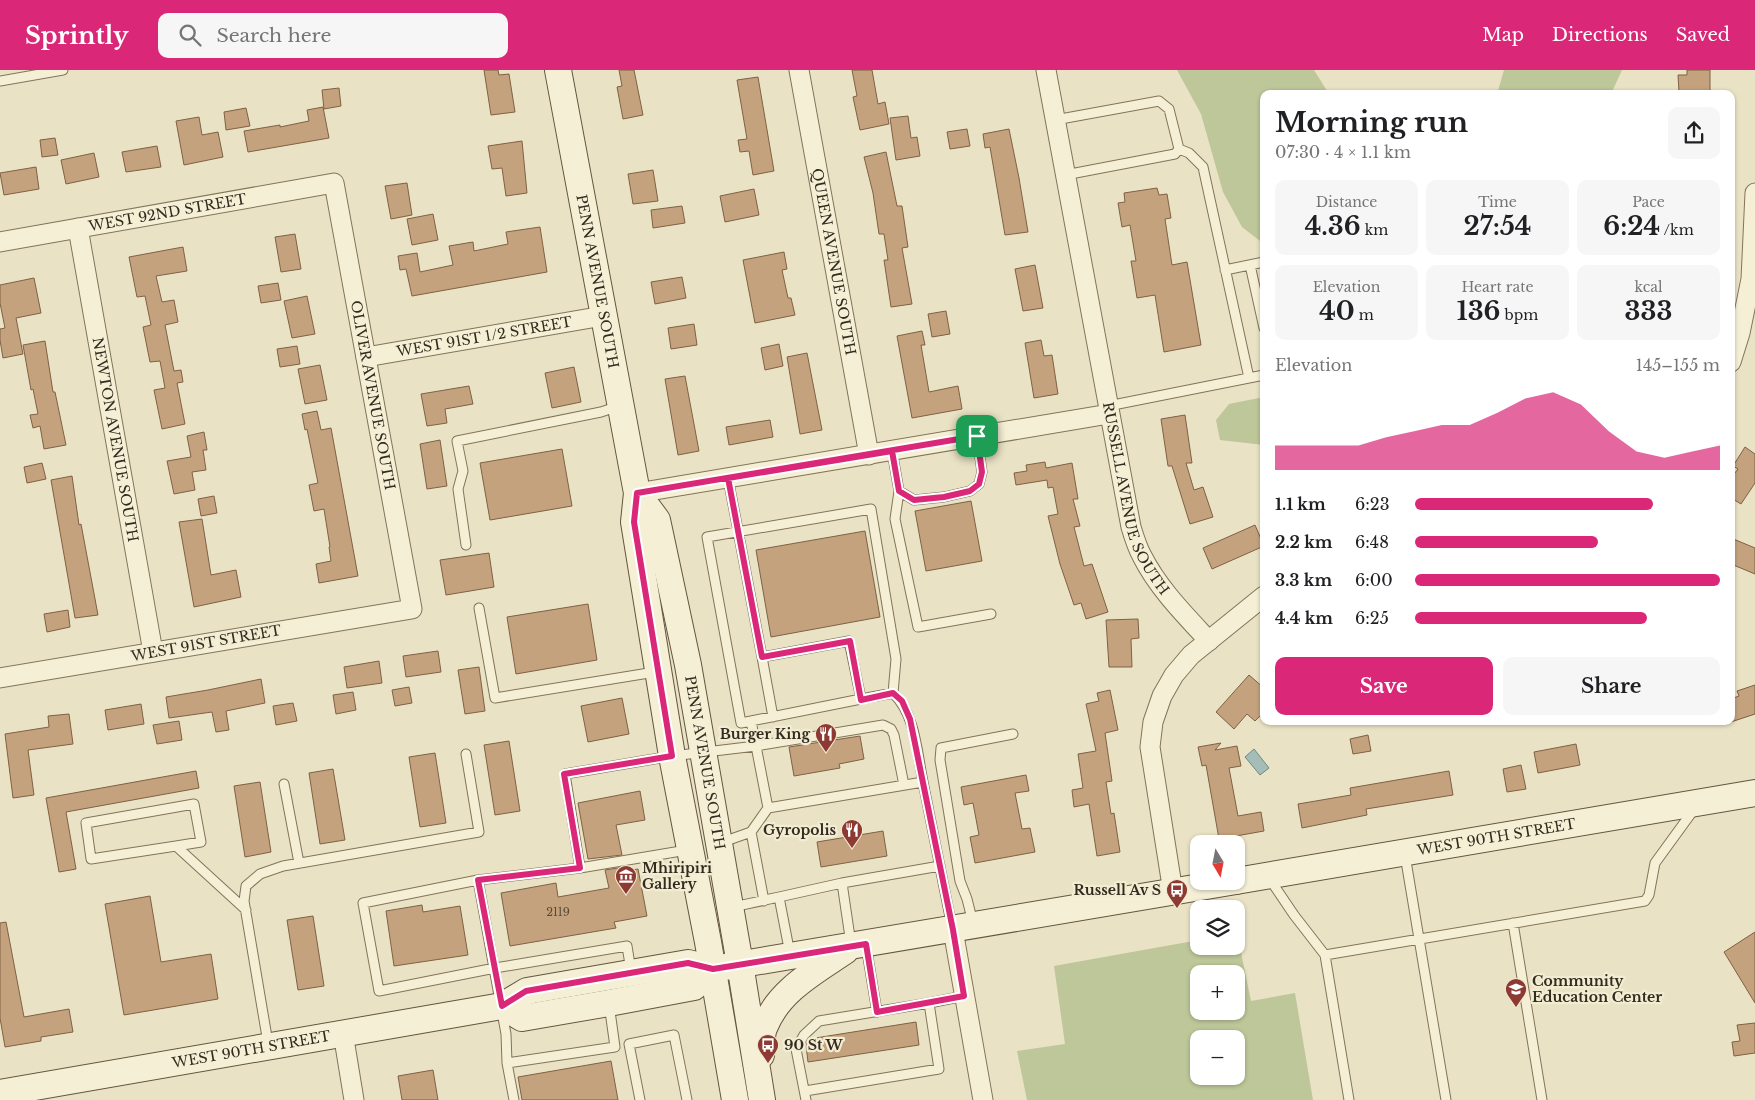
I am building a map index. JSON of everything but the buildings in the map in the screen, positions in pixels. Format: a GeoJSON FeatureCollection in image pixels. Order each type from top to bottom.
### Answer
{"type":"FeatureCollection","features":[{"type":"Feature","properties":{"kind":"street","name":"PENN AVENUE SOUTH"},"geometry":{"type":"LineString","coordinates":[[558,70],[637,493],[634,522],[658,672],[672,756],[713,969],[735,1100]]}},
{"type":"Feature","properties":{"kind":"street","name":"QUEEN AVENUE SOUTH"},"geometry":{"type":"LineString","coordinates":[[799,70],[869,455]]}},
{"type":"Feature","properties":{"kind":"street","name":"RUSSELL AVENUE SOUTH"},"geometry":{"type":"LineString","coordinates":[[1046,70],[1130,527],[1142,556],[1158,582],[1209,641]]}},
{"type":"Feature","properties":{"kind":"street","name":"WEST 92ND STREET"},"geometry":{"type":"LineString","coordinates":[[0,242],[334,183]]}},
{"type":"Feature","properties":{"kind":"street","name":"OLIVER AVENUE SOUTH"},"geometry":{"type":"LineString","coordinates":[[334,183],[412,608]]}},
{"type":"Feature","properties":{"kind":"street"},"geometry":{"type":"LineString","coordinates":[[1735,349],[1753,279],[1755,192]]}},
{"type":"Feature","properties":{"kind":"street","name":"NEWTON AVENUE SOUTH"},"geometry":{"type":"LineString","coordinates":[[78,228],[153,652]]}},
{"type":"Feature","properties":{"kind":"street","name":"WEST 91ST 1/2 STREET"},"geometry":{"type":"LineString","coordinates":[[366,358],[603,316]]}},
{"type":"Feature","properties":{"kind":"street"},"geometry":{"type":"LineString","coordinates":[[637,493],[892,451],[1109,410]]}},
{"type":"Feature","properties":{"kind":"street","name":"PENN AVENUE SOUTH"},"geometry":{"type":"LineString","coordinates":[[637,493],[657,520],[688,665],[705,753],[760,1093]]}},
{"type":"Feature","properties":{"kind":"street"},"geometry":{"type":"LineString","coordinates":[[1173,892],[1150,747],[1153,722],[1162,696],[1174,675],[1191,655],[1260,599]]}},
{"type":"Feature","properties":{"kind":"street","name":"WEST 91ST STREET"},"geometry":{"type":"LineString","coordinates":[[0,678],[412,608]]}},
{"type":"Feature","properties":{"kind":"street","name":"WEST 90TH STREET"},"geometry":{"type":"LineString","coordinates":[[1245,880],[1755,793]]}},
{"type":"Feature","properties":{"kind":"street","name":"WEST 90TH STREET"},"geometry":{"type":"LineString","coordinates":[[0,1093],[60,1091],[269,1046],[502,1006],[526,991],[688,963],[713,969],[1190,889]]}},
{"type":"Feature","properties":{"kind":"street"},"geometry":{"type":"LineString","coordinates":[[963,928],[964,996],[982,1100]]}},
{"type":"Feature","properties":{"kind":"street"},"geometry":{"type":"LineString","coordinates":[[760,1093],[763,1029],[776,1005],[795,984],[859,945]]}},
{"type":"Feature","properties":{"kind":"street"},"geometry":{"type":"LineString","coordinates":[[502,1006],[522,1018],[609,1003],[694,987],[713,969]]}},
{"type":"Feature","properties":{"kind":"street"},"geometry":{"type":"LineString","coordinates":[[343,1033],[354,1100]]}},
{"type":"Feature","properties":{"kind":"lane"},"geometry":{"type":"LineString","coordinates":[[0,81],[63,70]]}},
{"type":"Feature","properties":{"kind":"lane"},"geometry":{"type":"LineString","coordinates":[[1055,120],[1159,101],[1169,109],[1179,149]]}},
{"type":"Feature","properties":{"kind":"lane"},"geometry":{"type":"LineString","coordinates":[[1065,175],[1175,154],[1179,149]]}},
{"type":"Feature","properties":{"kind":"lane"},"geometry":{"type":"LineString","coordinates":[[1179,149],[1189,153],[1203,167],[1249,378]]}},
{"type":"Feature","properties":{"kind":"lane"},"geometry":{"type":"LineString","coordinates":[[1225,270],[1260,263]]}},
{"type":"Feature","properties":{"kind":"lane"},"geometry":{"type":"LineString","coordinates":[[1250,265],[1260,310]]}},
{"type":"Feature","properties":{"kind":"lane"},"geometry":{"type":"LineString","coordinates":[[1109,410],[1260,376]]}},
{"type":"Feature","properties":{"kind":"lane"},"geometry":{"type":"LineString","coordinates":[[466,546],[458,489],[463,471],[457,441],[601,412],[620,406]]}},
{"type":"Feature","properties":{"kind":"lane"},"geometry":{"type":"LineString","coordinates":[[899,491],[914,500],[944,497],[970,491],[979,484],[982,472],[977,436]]}},
{"type":"Feature","properties":{"kind":"lane"},"geometry":{"type":"LineString","coordinates":[[892,451],[899,491],[896,519],[918,627],[991,614]]}},
{"type":"Feature","properties":{"kind":"lane"},"geometry":{"type":"LineString","coordinates":[[728,478],[773,716]]}},
{"type":"Feature","properties":{"kind":"lane"},"geometry":{"type":"LineString","coordinates":[[871,509],[896,659],[893,693],[741,723],[707,537],[871,509]]}},
{"type":"Feature","properties":{"kind":"lane"},"geometry":{"type":"LineString","coordinates":[[479,608],[495,698],[658,672]]}},
{"type":"Feature","properties":{"kind":"lane"},"geometry":{"type":"LineString","coordinates":[[762,657],[850,641],[861,700]]}},
{"type":"Feature","properties":{"kind":"lane"},"geometry":{"type":"LineString","coordinates":[[893,693],[902,701],[910,719],[940,866],[963,928]]}},
{"type":"Feature","properties":{"kind":"lane"},"geometry":{"type":"LineString","coordinates":[[751,721],[768,808]]}},
{"type":"Feature","properties":{"kind":"lane"},"geometry":{"type":"LineString","coordinates":[[580,868],[564,774],[883,725],[891,729],[894,735],[904,785]]}},
{"type":"Feature","properties":{"kind":"lane"},"geometry":{"type":"LineString","coordinates":[[963,928],[967,899],[960,880],[940,760],[941,748],[1013,734]]}},
{"type":"Feature","properties":{"kind":"lane"},"geometry":{"type":"LineString","coordinates":[[269,1046],[244,901],[246,886],[260,874],[283,866],[479,832],[466,754]]}},
{"type":"Feature","properties":{"kind":"lane"},"geometry":{"type":"LineString","coordinates":[[719,844],[751,832],[768,808],[923,782]]}},
{"type":"Feature","properties":{"kind":"lane"},"geometry":{"type":"LineString","coordinates":[[284,784],[300,864]]}},
{"type":"Feature","properties":{"kind":"lane"},"geometry":{"type":"LineString","coordinates":[[1325,955],[1645,900],[1649,895],[1655,863],[1699,803]]}},
{"type":"Feature","properties":{"kind":"lane"},"geometry":{"type":"LineString","coordinates":[[194,804],[201,842],[176,846],[91,859],[86,823],[194,804]]}},
{"type":"Feature","properties":{"kind":"lane"},"geometry":{"type":"LineString","coordinates":[[751,832],[764,900]]}},
{"type":"Feature","properties":{"kind":"lane"},"geometry":{"type":"LineString","coordinates":[[176,846],[246,910]]}},
{"type":"Feature","properties":{"kind":"lane"},"geometry":{"type":"LineString","coordinates":[[632,973],[627,946],[495,968],[379,991],[363,903],[478,880],[580,868],[690,849]]}},
{"type":"Feature","properties":{"kind":"lane"},"geometry":{"type":"LineString","coordinates":[[1405,853],[1446,1100]]}},
{"type":"Feature","properties":{"kind":"lane"},"geometry":{"type":"LineString","coordinates":[[730,908],[842,883],[940,866]]}},
{"type":"Feature","properties":{"kind":"lane"},"geometry":{"type":"LineString","coordinates":[[1268,876],[1294,915],[1325,955],[1349,1100]]}},
{"type":"Feature","properties":{"kind":"lane"},"geometry":{"type":"LineString","coordinates":[[478,880],[502,1006],[506,1034],[507,1063],[514,1100]]}},
{"type":"Feature","properties":{"kind":"lane"},"geometry":{"type":"LineString","coordinates":[[842,883],[877,1012]]}},
{"type":"Feature","properties":{"kind":"lane"},"geometry":{"type":"LineString","coordinates":[[779,897],[790,957]]}},
{"type":"Feature","properties":{"kind":"lane"},"geometry":{"type":"LineString","coordinates":[[1513,923],[1542,1100]]}},
{"type":"Feature","properties":{"kind":"lane"},"geometry":{"type":"LineString","coordinates":[[929,1003],[939,1069],[806,1096],[796,1049],[804,1035],[820,1021],[964,996]]}},
{"type":"Feature","properties":{"kind":"lane"},"geometry":{"type":"LineString","coordinates":[[609,1003],[615,1047]]}},
{"type":"Feature","properties":{"kind":"lane"},"geometry":{"type":"LineString","coordinates":[[507,1063],[674,1036],[687,1100]]}},
{"type":"Feature","properties":{"kind":"lane"},"geometry":{"type":"LineString","coordinates":[[629,1044],[640,1100]]}},
{"type":"Feature","properties":{"kind":"green space"},"geometry":{"type":"Polygon","coordinates":[[[1177,70],[1314,70],[1326,90],[1260,90],[1260,241],[1242,227],[1223,192],[1201,114],[1177,70]]]}},
{"type":"Feature","properties":{"kind":"green space"},"geometry":{"type":"Polygon","coordinates":[[[1504,70],[1622,70],[1613,90],[1498,90],[1504,70]]]}},
{"type":"Feature","properties":{"kind":"green space"},"geometry":{"type":"Polygon","coordinates":[[[1260,398],[1260,445],[1220,440],[1216,420],[1229,404],[1260,398]]]}},
{"type":"Feature","properties":{"kind":"green space"},"geometry":{"type":"Polygon","coordinates":[[[1190,942],[1190,955],[1242,955],[1244,965],[1190,965],[1190,1020],[1245,1020],[1245,972],[1251,1001],[1295,993],[1313,1100],[1027,1100],[1017,1051],[1065,1044],[1054,966],[1190,942]]]}},
{"type":"Feature","properties":{"kind":"water"},"geometry":{"type":"Polygon","coordinates":[[[1254,749],[1269,768],[1260,775],[1245,757],[1254,749]]]}},
{"type":"Feature","properties":{"kind":"place","name":"Burger King"},"geometry":{"type":"Point","coordinates":[826,753]}},
{"type":"Feature","properties":{"kind":"place","name":"Gyropolis"},"geometry":{"type":"Point","coordinates":[852,849]}},
{"type":"Feature","properties":{"kind":"place","name":"Mhiripiri Gallery"},"geometry":{"type":"Point","coordinates":[626,895]}},
{"type":"Feature","properties":{"kind":"place","name":"Russell Av S"},"geometry":{"type":"Point","coordinates":[1177,909]}},
{"type":"Feature","properties":{"kind":"place","name":"Community Education Center"},"geometry":{"type":"Point","coordinates":[1516,1008]}},
{"type":"Feature","properties":{"kind":"place","name":"90 St W"},"geometry":{"type":"Point","coordinates":[768,1064]}},
{"type":"Feature","properties":{"kind":"route"},"geometry":{"type":"LineString","coordinates":[[977,436],[982,472],[979,484],[970,491],[944,497],[914,500],[899,491],[892,451],[728,478],[762,657],[850,641],[861,700],[893,693],[902,701],[910,719],[953,930],[964,996],[877,1012],[866,944],[713,969],[688,963],[526,991],[502,1006],[478,880],[580,868],[564,774],[672,756],[634,522],[637,493],[977,436]]}}]}
